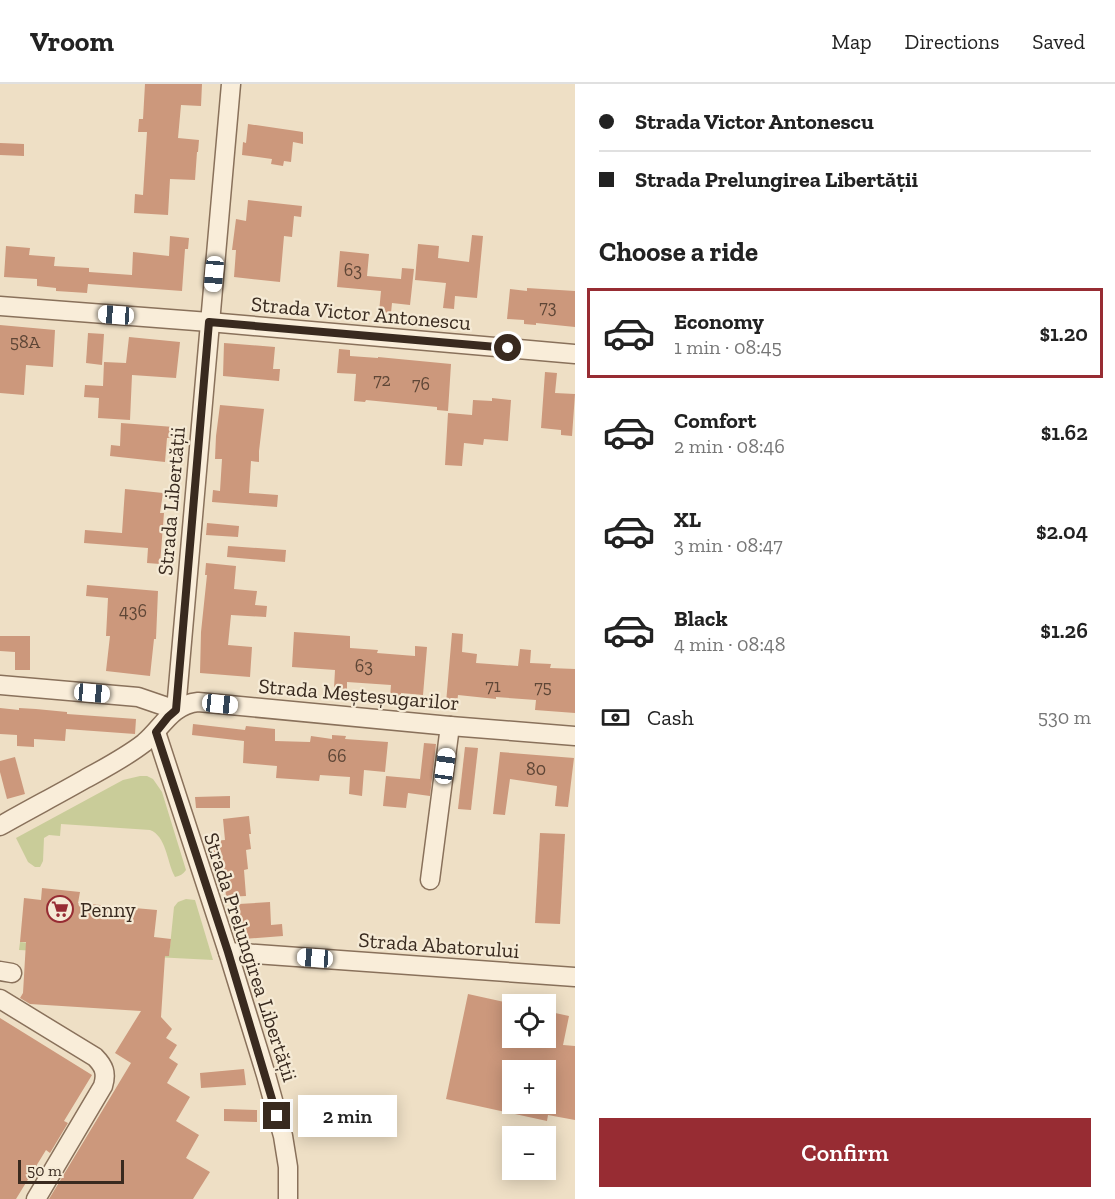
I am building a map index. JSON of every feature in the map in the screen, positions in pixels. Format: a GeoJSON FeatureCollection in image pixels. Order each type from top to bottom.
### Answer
{"type":"FeatureCollection","features":[{"type":"Feature","properties":{"kind":"street","name":"Strada Libertății"},"geometry":{"type":"LineString","coordinates":[[176,710],[231,84]]}},
{"type":"Feature","properties":{"kind":"street","name":"Strada Victor Antonescu"},"geometry":{"type":"LineString","coordinates":[[0,306],[575,354]]}},
{"type":"Feature","properties":{"kind":"street"},"geometry":{"type":"LineString","coordinates":[[0,685],[138,697],[176,710],[143,744],[123,758],[0,826]]}},
{"type":"Feature","properties":{"kind":"street","name":"Strada Meșteșugarilor"},"geometry":{"type":"LineString","coordinates":[[176,710],[184,704],[198,702],[575,736]]}},
{"type":"Feature","properties":{"kind":"street"},"geometry":{"type":"LineString","coordinates":[[430,880],[450,726]]}},
{"type":"Feature","properties":{"kind":"street","name":"Strada Prelungirea Libertății"},"geometry":{"type":"LineString","coordinates":[[156,732],[266,1075],[283,1136],[288,1167],[288,1199]]}},
{"type":"Feature","properties":{"kind":"street","name":"Strada Abatorului"},"geometry":{"type":"LineString","coordinates":[[228,952],[575,977]]}},
{"type":"Feature","properties":{"kind":"street"},"geometry":{"type":"LineString","coordinates":[[0,999],[95,1057],[105,1071],[103,1086],[36,1199]]}},
{"type":"Feature","properties":{"kind":"green space"},"geometry":{"type":"Polygon","coordinates":[[[140,776],[153,779],[162,792],[186,870],[183,874],[175,877],[163,843],[150,830],[61,824],[60,836],[49,835],[44,838],[43,861],[40,867],[35,867],[28,862],[16,838],[123,780],[140,776]]]}},
{"type":"Feature","properties":{"kind":"green space"},"geometry":{"type":"Polygon","coordinates":[[[186,899],[195,900],[213,960],[19,950],[20,942],[169,956],[174,907],[178,902],[186,899]]]}},
{"type":"Feature","properties":{"kind":"building"},"geometry":{"type":"Polygon","coordinates":[[[145,84],[202,84],[201,106],[181,105],[178,138],[199,140],[195,180],[170,179],[168,215],[134,213],[135,194],[143,195],[147,132],[138,132],[139,119],[143,119],[145,84]]]}},
{"type":"Feature","properties":{"kind":"building"},"geometry":{"type":"Polygon","coordinates":[[[248,124],[303,132],[303,144],[293,142],[291,162],[284,161],[283,166],[271,164],[272,159],[242,155],[248,124]]]}},
{"type":"Feature","properties":{"kind":"building"},"geometry":{"type":"Polygon","coordinates":[[[0,143],[24,144],[24,156],[0,155],[0,143]]]}},
{"type":"Feature","properties":{"kind":"building"},"geometry":{"type":"Polygon","coordinates":[[[248,200],[302,206],[301,217],[294,216],[292,237],[284,236],[280,282],[234,277],[236,250],[232,250],[236,219],[246,221],[248,200]]]}},
{"type":"Feature","properties":{"kind":"building"},"geometry":{"type":"Polygon","coordinates":[[[472,235],[483,236],[477,298],[455,296],[454,309],[443,308],[446,283],[415,280],[418,244],[439,246],[438,258],[469,262],[472,235]]]}},
{"type":"Feature","properties":{"kind":"building"},"geometry":{"type":"Polygon","coordinates":[[[170,236],[189,238],[188,249],[185,249],[182,291],[88,284],[87,293],[56,291],[56,288],[37,286],[37,279],[4,277],[6,246],[30,248],[29,255],[55,257],[54,266],[89,268],[89,272],[132,275],[133,252],[169,256],[170,236]]]}},
{"type":"Feature","properties":{"kind":"building"},"geometry":{"type":"Polygon","coordinates":[[[340,251],[369,254],[367,276],[401,279],[402,268],[414,269],[410,305],[392,303],[391,313],[379,312],[381,291],[337,287],[340,251]]]}},
{"type":"Feature","properties":{"kind":"building"},"geometry":{"type":"Polygon","coordinates":[[[527,288],[575,291],[575,327],[524,324],[524,320],[507,319],[510,289],[527,291],[527,288]]]}},
{"type":"Feature","properties":{"kind":"building"},"geometry":{"type":"Polygon","coordinates":[[[0,325],[55,330],[53,367],[26,365],[24,395],[0,393],[0,325]]]}},
{"type":"Feature","properties":{"kind":"building"},"geometry":{"type":"Polygon","coordinates":[[[88,333],[104,334],[102,365],[86,363],[88,333]]]}},
{"type":"Feature","properties":{"kind":"building"},"geometry":{"type":"Polygon","coordinates":[[[129,337],[180,342],[176,378],[132,375],[130,420],[98,418],[99,398],[84,397],[85,385],[103,386],[104,362],[126,363],[129,337]]]}},
{"type":"Feature","properties":{"kind":"building"},"geometry":{"type":"Polygon","coordinates":[[[224,343],[275,347],[273,369],[280,369],[279,381],[223,376],[224,343]]]}},
{"type":"Feature","properties":{"kind":"building"},"geometry":{"type":"Polygon","coordinates":[[[339,349],[350,350],[350,356],[451,364],[448,411],[437,410],[437,407],[366,400],[365,402],[354,401],[356,374],[337,373],[339,349]]]}},
{"type":"Feature","properties":{"kind":"building"},"geometry":{"type":"Polygon","coordinates":[[[545,372],[557,373],[555,393],[575,394],[572,436],[561,435],[561,430],[541,428],[545,372]]]}},
{"type":"Feature","properties":{"kind":"building"},"geometry":{"type":"Polygon","coordinates":[[[492,398],[511,400],[508,441],[484,439],[483,445],[464,443],[462,466],[445,465],[448,413],[472,415],[473,400],[492,401],[492,398]]]}},
{"type":"Feature","properties":{"kind":"building"},"geometry":{"type":"Polygon","coordinates":[[[220,405],[264,409],[259,462],[251,461],[249,493],[278,495],[277,507],[212,502],[213,490],[220,491],[222,459],[215,459],[220,405]]]}},
{"type":"Feature","properties":{"kind":"building"},"geometry":{"type":"Polygon","coordinates":[[[121,423],[174,427],[174,438],[167,438],[165,462],[110,456],[111,445],[120,446],[121,423]]]}},
{"type":"Feature","properties":{"kind":"building"},"geometry":{"type":"Polygon","coordinates":[[[125,489],[163,493],[160,513],[164,513],[160,564],[147,563],[148,548],[84,543],[85,530],[122,533],[125,489]]]}},
{"type":"Feature","properties":{"kind":"building"},"geometry":{"type":"Polygon","coordinates":[[[207,523],[239,526],[238,537],[206,535],[207,523]]]}},
{"type":"Feature","properties":{"kind":"building"},"geometry":{"type":"Polygon","coordinates":[[[228,546],[286,550],[285,562],[227,557],[228,546]]]}},
{"type":"Feature","properties":{"kind":"building"},"geometry":{"type":"Polygon","coordinates":[[[206,563],[236,566],[234,589],[257,591],[255,605],[267,606],[266,617],[231,615],[228,645],[252,647],[250,677],[200,673],[206,563]]]}},
{"type":"Feature","properties":{"kind":"building"},"geometry":{"type":"Polygon","coordinates":[[[87,585],[158,591],[156,639],[154,639],[150,676],[106,671],[110,636],[106,636],[108,598],[86,596],[87,585]]]}},
{"type":"Feature","properties":{"kind":"building"},"geometry":{"type":"Polygon","coordinates":[[[294,632],[350,636],[350,648],[378,650],[377,653],[415,656],[415,646],[427,647],[423,695],[401,693],[401,698],[390,697],[391,685],[347,682],[347,689],[334,688],[335,670],[292,667],[294,632]]]}},
{"type":"Feature","properties":{"kind":"building"},"geometry":{"type":"Polygon","coordinates":[[[452,633],[463,634],[462,652],[477,654],[476,663],[518,666],[520,649],[531,650],[530,663],[551,664],[550,668],[575,669],[575,713],[535,710],[536,700],[458,695],[457,704],[446,703],[452,633]]]}},
{"type":"Feature","properties":{"kind":"building"},"geometry":{"type":"Polygon","coordinates":[[[0,636],[30,636],[30,670],[15,670],[15,652],[0,651],[0,636]]]}},
{"type":"Feature","properties":{"kind":"building"},"geometry":{"type":"Polygon","coordinates":[[[0,708],[36,709],[67,712],[67,714],[136,719],[135,734],[66,729],[65,741],[34,739],[34,747],[17,746],[17,735],[0,734],[0,708]]]}},
{"type":"Feature","properties":{"kind":"building"},"geometry":{"type":"Polygon","coordinates":[[[193,724],[245,730],[246,726],[275,729],[275,741],[310,742],[311,736],[332,739],[332,735],[346,736],[345,739],[388,742],[385,772],[364,770],[362,796],[349,794],[350,777],[320,775],[319,781],[276,778],[277,766],[243,763],[244,741],[192,735],[193,724]]]}},
{"type":"Feature","properties":{"kind":"building"},"geometry":{"type":"Polygon","coordinates":[[[424,743],[436,744],[430,796],[408,793],[406,808],[383,806],[386,776],[420,779],[424,743]]]}},
{"type":"Feature","properties":{"kind":"building"},"geometry":{"type":"Polygon","coordinates":[[[465,747],[478,748],[471,810],[458,809],[465,747]]]}},
{"type":"Feature","properties":{"kind":"building"},"geometry":{"type":"Polygon","coordinates":[[[500,752],[574,758],[568,807],[555,806],[557,786],[510,779],[505,815],[493,814],[500,752]]]}},
{"type":"Feature","properties":{"kind":"building"},"geometry":{"type":"Polygon","coordinates":[[[15,757],[25,794],[7,799],[0,772],[0,761],[15,757]]]}},
{"type":"Feature","properties":{"kind":"building"},"geometry":{"type":"Polygon","coordinates":[[[230,796],[230,808],[196,808],[195,797],[230,796]]]}},
{"type":"Feature","properties":{"kind":"building"},"geometry":{"type":"Polygon","coordinates":[[[249,816],[251,849],[246,850],[248,869],[244,870],[246,896],[226,897],[224,871],[217,872],[215,852],[211,853],[210,841],[225,840],[223,819],[249,816]]]}},
{"type":"Feature","properties":{"kind":"building"},"geometry":{"type":"Polygon","coordinates":[[[540,833],[565,834],[560,924],[535,923],[540,833]]]}},
{"type":"Feature","properties":{"kind":"building"},"geometry":{"type":"Polygon","coordinates":[[[42,888],[80,892],[78,903],[157,910],[154,937],[171,939],[169,956],[165,956],[161,1017],[172,1029],[166,1038],[177,1045],[169,1058],[178,1064],[167,1083],[190,1097],[176,1121],[199,1135],[186,1158],[210,1172],[193,1199],[49,1199],[131,1063],[115,1053],[141,1011],[30,1004],[20,998],[23,993],[26,942],[20,942],[24,898],[41,900],[42,888]]]}},
{"type":"Feature","properties":{"kind":"building"},"geometry":{"type":"Polygon","coordinates":[[[270,902],[271,925],[282,924],[283,936],[243,939],[239,904],[270,902]]]}},
{"type":"Feature","properties":{"kind":"building"},"geometry":{"type":"Polygon","coordinates":[[[468,994],[502,1002],[502,1048],[556,1048],[556,1013],[569,1016],[563,1045],[575,1046],[575,1120],[548,1115],[547,1121],[515,1114],[556,1114],[556,1060],[502,1060],[502,1111],[446,1099],[468,994]]]}},
{"type":"Feature","properties":{"kind":"building"},"geometry":{"type":"Polygon","coordinates":[[[0,1018],[92,1075],[64,1121],[68,1123],[50,1153],[46,1150],[16,1199],[0,1199],[0,1018]]]}},
{"type":"Feature","properties":{"kind":"building"},"geometry":{"type":"Polygon","coordinates":[[[244,1069],[246,1085],[201,1088],[200,1073],[244,1069]]]}},
{"type":"Feature","properties":{"kind":"building"},"geometry":{"type":"Polygon","coordinates":[[[224,1109],[257,1110],[257,1122],[224,1121],[224,1109]]]}},
{"type":"Feature","properties":{"kind":"place","name":"Penny"},"geometry":{"type":"Point","coordinates":[60,909]}},
{"type":"Feature","properties":{"kind":"route"},"geometry":{"type":"LineString","coordinates":[[277,1116],[228,952],[156,732],[176,710],[209,322],[508,348]]}}]}
